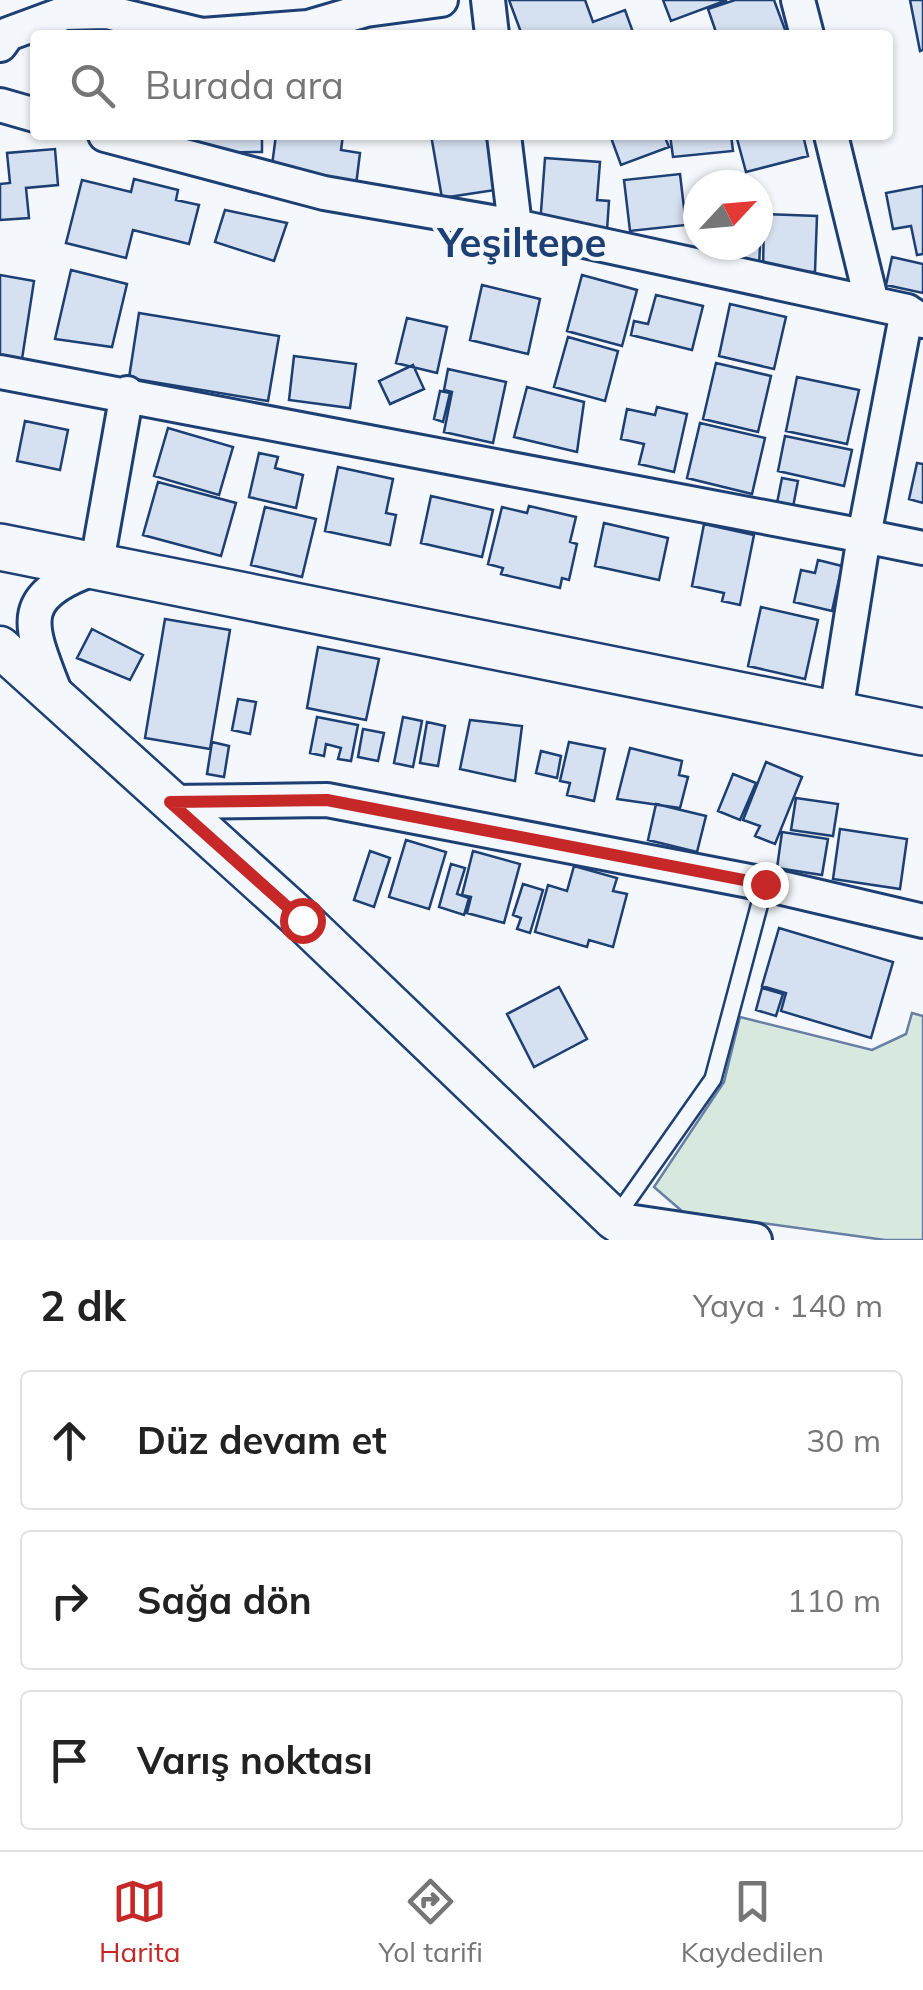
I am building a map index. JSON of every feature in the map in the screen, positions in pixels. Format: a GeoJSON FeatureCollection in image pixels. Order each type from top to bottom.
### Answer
{"type":"FeatureCollection","features":[{"type":"Feature","properties":{"kind":"main road"},"geometry":{"type":"LineString","coordinates":[[0,548],[923,732]]}},
{"type":"Feature","properties":{"kind":"street"},"geometry":{"type":"LineString","coordinates":[[273,30],[308,28],[364,5],[441,0]]}},
{"type":"Feature","properties":{"kind":"street"},"geometry":{"type":"LineString","coordinates":[[488,0],[491,30]]}},
{"type":"Feature","properties":{"kind":"street"},"geometry":{"type":"LineString","coordinates":[[798,0],[806,30]]}},
{"type":"Feature","properties":{"kind":"street"},"geometry":{"type":"LineString","coordinates":[[0,45],[8,34],[65,12],[107,12],[185,30]]}},
{"type":"Feature","properties":{"kind":"street"},"geometry":{"type":"LineString","coordinates":[[0,105],[30,114]]}},
{"type":"Feature","properties":{"kind":"street"},"geometry":{"type":"LineString","coordinates":[[124,140],[324,193],[515,226],[872,303],[915,316],[892,394],[836,712]]}},
{"type":"Feature","properties":{"kind":"street"},"geometry":{"type":"LineString","coordinates":[[505,140],[515,226]]}},
{"type":"Feature","properties":{"kind":"street"},"geometry":{"type":"LineString","coordinates":[[832,140],[872,303]]}},
{"type":"Feature","properties":{"kind":"street"},"geometry":{"type":"LineString","coordinates":[[0,372],[923,548]]}},
{"type":"Feature","properties":{"kind":"street"},"geometry":{"type":"LineString","coordinates":[[892,394],[923,379]]}},
{"type":"Feature","properties":{"kind":"street"},"geometry":{"type":"LineString","coordinates":[[60,704],[35,640],[36,614],[42,598],[56,582],[96,568],[127,394]]}},
{"type":"Feature","properties":{"kind":"street"},"geometry":{"type":"LineString","coordinates":[[0,647],[302,920],[630,1230],[756,1240]]}},
{"type":"Feature","properties":{"kind":"street"},"geometry":{"type":"LineString","coordinates":[[170,802],[327,800],[765,884],[923,921]]}},
{"type":"Feature","properties":{"kind":"lane"},"geometry":{"type":"LineString","coordinates":[[630,1230],[713,1079],[765,884]]}},
{"type":"Feature","properties":{"kind":"shaded area"},"geometry":{"type":"Polygon","coordinates":[[[912,1013],[923,1016],[923,1240],[885,1240],[683,1212],[654,1187],[724,1082],[740,1017],[872,1050],[906,1034],[912,1013]]]}},
{"type":"Feature","properties":{"kind":"building"},"geometry":{"type":"Polygon","coordinates":[[[509,0],[585,0],[593,22],[625,10],[632,30],[520,30],[509,0]]]}},
{"type":"Feature","properties":{"kind":"building"},"geometry":{"type":"Polygon","coordinates":[[[663,0],[727,0],[671,21],[663,0]]]}},
{"type":"Feature","properties":{"kind":"building"},"geometry":{"type":"Polygon","coordinates":[[[735,0],[774,0],[785,30],[715,30],[708,9],[735,0]]]}},
{"type":"Feature","properties":{"kind":"building"},"geometry":{"type":"Polygon","coordinates":[[[910,0],[923,0],[920,51],[910,0]]]}},
{"type":"Feature","properties":{"kind":"building"},"geometry":{"type":"Polygon","coordinates":[[[193,140],[262,140],[262,152],[193,153],[193,140]]]}},
{"type":"Feature","properties":{"kind":"building"},"geometry":{"type":"Polygon","coordinates":[[[275,140],[342,140],[341,150],[360,153],[356,185],[271,173],[275,140]]]}},
{"type":"Feature","properties":{"kind":"building"},"geometry":{"type":"Polygon","coordinates":[[[432,140],[487,140],[495,190],[442,198],[432,140]]]}},
{"type":"Feature","properties":{"kind":"building"},"geometry":{"type":"Polygon","coordinates":[[[612,140],[666,140],[669,147],[621,165],[612,140]]]}},
{"type":"Feature","properties":{"kind":"building"},"geometry":{"type":"Polygon","coordinates":[[[671,140],[732,140],[733,151],[673,157],[671,140]]]}},
{"type":"Feature","properties":{"kind":"building"},"geometry":{"type":"Polygon","coordinates":[[[737,140],[804,140],[808,156],[745,170],[737,140]]]}},
{"type":"Feature","properties":{"kind":"building"},"geometry":{"type":"Polygon","coordinates":[[[55,149],[58,185],[26,188],[29,218],[0,220],[0,184],[10,183],[7,153],[55,149]]]}},
{"type":"Feature","properties":{"kind":"building"},"geometry":{"type":"Polygon","coordinates":[[[545,158],[600,162],[597,200],[609,201],[607,230],[540,225],[545,158]]]}},
{"type":"Feature","properties":{"kind":"building"},"geometry":{"type":"Polygon","coordinates":[[[680,174],[683,225],[630,231],[624,180],[680,174]]]}},
{"type":"Feature","properties":{"kind":"building"},"geometry":{"type":"Polygon","coordinates":[[[134,179],[178,190],[176,200],[199,205],[189,244],[133,230],[126,258],[66,243],[82,180],[131,192],[134,179]]]}},
{"type":"Feature","properties":{"kind":"building"},"geometry":{"type":"Polygon","coordinates":[[[923,186],[923,254],[917,255],[911,226],[893,229],[886,193],[923,186]]]}},
{"type":"Feature","properties":{"kind":"building"},"geometry":{"type":"Polygon","coordinates":[[[225,210],[287,223],[274,261],[215,242],[225,210]]]}},
{"type":"Feature","properties":{"kind":"building"},"geometry":{"type":"Polygon","coordinates":[[[773,214],[817,216],[815,272],[763,271],[763,260],[773,260],[773,214]]]}},
{"type":"Feature","properties":{"kind":"building"},"geometry":{"type":"Polygon","coordinates":[[[892,257],[923,264],[923,293],[886,285],[892,257]]]}},
{"type":"Feature","properties":{"kind":"building"},"geometry":{"type":"Polygon","coordinates":[[[734,260],[759,260],[759,268],[734,267],[734,260]]]}},
{"type":"Feature","properties":{"kind":"building"},"geometry":{"type":"Polygon","coordinates":[[[71,270],[127,284],[112,347],[55,339],[71,270]]]}},
{"type":"Feature","properties":{"kind":"building"},"geometry":{"type":"Polygon","coordinates":[[[0,275],[34,281],[22,359],[0,355],[0,275]]]}},
{"type":"Feature","properties":{"kind":"building"},"geometry":{"type":"Polygon","coordinates":[[[582,275],[637,290],[622,346],[567,331],[582,275]]]}},
{"type":"Feature","properties":{"kind":"building"},"geometry":{"type":"Polygon","coordinates":[[[482,285],[540,299],[528,354],[470,340],[482,285]]]}},
{"type":"Feature","properties":{"kind":"building"},"geometry":{"type":"Polygon","coordinates":[[[656,295],[703,306],[692,350],[631,335],[634,321],[648,324],[656,295]]]}},
{"type":"Feature","properties":{"kind":"building"},"geometry":{"type":"Polygon","coordinates":[[[730,304],[786,317],[774,369],[719,356],[730,304]]]}},
{"type":"Feature","properties":{"kind":"building"},"geometry":{"type":"Polygon","coordinates":[[[139,313],[279,336],[268,401],[129,378],[139,313]]]}},
{"type":"Feature","properties":{"kind":"building"},"geometry":{"type":"Polygon","coordinates":[[[407,318],[447,327],[437,373],[396,363],[407,318]]]}},
{"type":"Feature","properties":{"kind":"building"},"geometry":{"type":"Polygon","coordinates":[[[568,337],[618,351],[605,401],[554,387],[568,337]]]}},
{"type":"Feature","properties":{"kind":"building"},"geometry":{"type":"Polygon","coordinates":[[[294,356],[356,364],[350,408],[289,400],[294,356]]]}},
{"type":"Feature","properties":{"kind":"building"},"geometry":{"type":"Polygon","coordinates":[[[716,363],[771,376],[758,432],[703,419],[716,363]]]}},
{"type":"Feature","properties":{"kind":"building"},"geometry":{"type":"Polygon","coordinates":[[[413,365],[424,389],[390,404],[379,381],[413,365]]]}},
{"type":"Feature","properties":{"kind":"building"},"geometry":{"type":"Polygon","coordinates":[[[448,369],[506,382],[493,443],[444,432],[452,392],[444,390],[448,369]]]}},
{"type":"Feature","properties":{"kind":"building"},"geometry":{"type":"Polygon","coordinates":[[[797,377],[859,390],[847,444],[786,431],[797,377]]]}},
{"type":"Feature","properties":{"kind":"building"},"geometry":{"type":"Polygon","coordinates":[[[527,387],[584,402],[577,452],[514,437],[527,387]]]}},
{"type":"Feature","properties":{"kind":"building"},"geometry":{"type":"Polygon","coordinates":[[[440,391],[450,393],[443,422],[434,419],[440,391]]]}},
{"type":"Feature","properties":{"kind":"building"},"geometry":{"type":"Polygon","coordinates":[[[657,407],[687,414],[674,472],[639,464],[644,444],[621,439],[627,409],[655,415],[657,407]]]}},
{"type":"Feature","properties":{"kind":"building"},"geometry":{"type":"Polygon","coordinates":[[[25,421],[68,430],[60,470],[17,461],[25,421]]]}},
{"type":"Feature","properties":{"kind":"building"},"geometry":{"type":"Polygon","coordinates":[[[700,423],[765,438],[752,494],[687,478],[700,423]]]}},
{"type":"Feature","properties":{"kind":"building"},"geometry":{"type":"Polygon","coordinates":[[[168,428],[233,447],[219,495],[154,476],[168,428]]]}},
{"type":"Feature","properties":{"kind":"building"},"geometry":{"type":"Polygon","coordinates":[[[785,436],[852,450],[844,486],[778,471],[785,436]]]}},
{"type":"Feature","properties":{"kind":"building"},"geometry":{"type":"Polygon","coordinates":[[[259,453],[278,457],[275,468],[303,475],[296,508],[249,497],[259,453]]]}},
{"type":"Feature","properties":{"kind":"building"},"geometry":{"type":"Polygon","coordinates":[[[917,463],[923,464],[923,503],[909,499],[917,463]]]}},
{"type":"Feature","properties":{"kind":"building"},"geometry":{"type":"Polygon","coordinates":[[[338,467],[393,479],[386,513],[396,515],[390,545],[325,531],[338,467]]]}},
{"type":"Feature","properties":{"kind":"building"},"geometry":{"type":"Polygon","coordinates":[[[782,478],[798,481],[793,507],[777,503],[782,478]]]}},
{"type":"Feature","properties":{"kind":"building"},"geometry":{"type":"Polygon","coordinates":[[[158,482],[236,503],[221,556],[143,535],[158,482]]]}},
{"type":"Feature","properties":{"kind":"building"},"geometry":{"type":"Polygon","coordinates":[[[431,496],[493,510],[482,557],[421,543],[431,496]]]}},
{"type":"Feature","properties":{"kind":"building"},"geometry":{"type":"Polygon","coordinates":[[[529,506],[576,517],[570,542],[577,544],[569,580],[562,578],[560,588],[501,574],[503,568],[488,564],[502,507],[527,513],[529,506]]]}},
{"type":"Feature","properties":{"kind":"building"},"geometry":{"type":"Polygon","coordinates":[[[265,507],[316,519],[302,577],[251,565],[265,507]]]}},
{"type":"Feature","properties":{"kind":"building"},"geometry":{"type":"Polygon","coordinates":[[[604,523],[668,538],[659,580],[595,566],[604,523]]]}},
{"type":"Feature","properties":{"kind":"building"},"geometry":{"type":"Polygon","coordinates":[[[704,524],[754,535],[740,605],[722,601],[724,593],[692,586],[704,524]]]}},
{"type":"Feature","properties":{"kind":"building"},"geometry":{"type":"Polygon","coordinates":[[[818,560],[842,566],[832,611],[794,602],[801,570],[815,573],[818,560]]]}},
{"type":"Feature","properties":{"kind":"building"},"geometry":{"type":"Polygon","coordinates":[[[761,607],[818,620],[805,679],[748,666],[761,607]]]}},
{"type":"Feature","properties":{"kind":"building"},"geometry":{"type":"Polygon","coordinates":[[[165,619],[230,630],[210,749],[145,738],[165,619]]]}},
{"type":"Feature","properties":{"kind":"building"},"geometry":{"type":"Polygon","coordinates":[[[92,629],[143,655],[130,680],[77,658],[92,629]]]}},
{"type":"Feature","properties":{"kind":"building"},"geometry":{"type":"Polygon","coordinates":[[[318,647],[379,659],[366,720],[307,708],[318,647]]]}},
{"type":"Feature","properties":{"kind":"building"},"geometry":{"type":"Polygon","coordinates":[[[238,699],[256,702],[250,734],[232,730],[238,699]]]}},
{"type":"Feature","properties":{"kind":"building"},"geometry":{"type":"Polygon","coordinates":[[[317,717],[358,725],[351,761],[338,759],[341,748],[326,744],[324,756],[310,753],[317,717]]]}},
{"type":"Feature","properties":{"kind":"building"},"geometry":{"type":"Polygon","coordinates":[[[403,717],[422,721],[413,767],[394,763],[403,717]]]}},
{"type":"Feature","properties":{"kind":"building"},"geometry":{"type":"Polygon","coordinates":[[[470,720],[522,726],[515,781],[460,769],[470,720]]]}},
{"type":"Feature","properties":{"kind":"building"},"geometry":{"type":"Polygon","coordinates":[[[427,722],[445,726],[438,766],[420,763],[427,722]]]}},
{"type":"Feature","properties":{"kind":"building"},"geometry":{"type":"Polygon","coordinates":[[[363,729],[384,733],[378,761],[358,757],[363,729]]]}},
{"type":"Feature","properties":{"kind":"building"},"geometry":{"type":"Polygon","coordinates":[[[212,742],[229,746],[224,777],[207,774],[212,742]]]}},
{"type":"Feature","properties":{"kind":"building"},"geometry":{"type":"Polygon","coordinates":[[[569,742],[605,749],[594,801],[567,795],[570,783],[560,781],[569,742]]]}},
{"type":"Feature","properties":{"kind":"building"},"geometry":{"type":"Polygon","coordinates":[[[630,748],[682,761],[679,775],[688,777],[680,808],[617,799],[630,748]]]}},
{"type":"Feature","properties":{"kind":"building"},"geometry":{"type":"Polygon","coordinates":[[[541,751],[561,756],[557,778],[536,773],[541,751]]]}},
{"type":"Feature","properties":{"kind":"building"},"geometry":{"type":"Polygon","coordinates":[[[766,762],[802,777],[775,844],[755,836],[760,826],[743,820],[766,762]]]}},
{"type":"Feature","properties":{"kind":"building"},"geometry":{"type":"Polygon","coordinates":[[[733,774],[756,783],[740,820],[718,811],[733,774]]]}},
{"type":"Feature","properties":{"kind":"building"},"geometry":{"type":"Polygon","coordinates":[[[796,798],[838,804],[833,836],[791,830],[796,798]]]}},
{"type":"Feature","properties":{"kind":"building"},"geometry":{"type":"Polygon","coordinates":[[[656,804],[706,816],[697,852],[648,840],[656,804]]]}},
{"type":"Feature","properties":{"kind":"building"},"geometry":{"type":"Polygon","coordinates":[[[840,829],[907,839],[900,889],[833,879],[840,829]]]}},
{"type":"Feature","properties":{"kind":"building"},"geometry":{"type":"Polygon","coordinates":[[[782,832],[828,839],[822,875],[777,868],[782,832]]]}},
{"type":"Feature","properties":{"kind":"building"},"geometry":{"type":"Polygon","coordinates":[[[406,840],[446,852],[429,909],[389,897],[406,840]]]}},
{"type":"Feature","properties":{"kind":"building"},"geometry":{"type":"Polygon","coordinates":[[[370,851],[390,858],[374,907],[354,900],[370,851]]]}},
{"type":"Feature","properties":{"kind":"building"},"geometry":{"type":"Polygon","coordinates":[[[473,851],[520,864],[504,923],[467,913],[471,897],[462,895],[473,851]]]}},
{"type":"Feature","properties":{"kind":"building"},"geometry":{"type":"Polygon","coordinates":[[[451,864],[465,868],[457,894],[469,898],[464,915],[439,907],[451,864]]]}},
{"type":"Feature","properties":{"kind":"building"},"geometry":{"type":"Polygon","coordinates":[[[574,866],[617,878],[613,891],[627,894],[613,947],[589,940],[587,947],[535,932],[548,885],[567,891],[574,866]]]}},
{"type":"Feature","properties":{"kind":"building"},"geometry":{"type":"Polygon","coordinates":[[[523,884],[543,890],[530,933],[517,929],[521,918],[513,915],[523,884]]]}},
{"type":"Feature","properties":{"kind":"building"},"geometry":{"type":"Polygon","coordinates":[[[779,928],[893,962],[871,1038],[781,1011],[786,993],[762,986],[779,928]]]}},
{"type":"Feature","properties":{"kind":"building"},"geometry":{"type":"Polygon","coordinates":[[[559,987],[587,1039],[534,1067],[507,1014],[559,987]]]}},
{"type":"Feature","properties":{"kind":"building"},"geometry":{"type":"Polygon","coordinates":[[[762,988],[783,994],[776,1016],[756,1010],[762,988]]]}},
{"type":"Feature","properties":{"kind":"district","name":"Yeşiltepe"},"geometry":{"type":"Point","coordinates":[522,243]}},
{"type":"Feature","properties":{"kind":"route"},"geometry":{"type":"LineString","coordinates":[[302,920],[170,802],[327,800],[765,884]]}}]}
